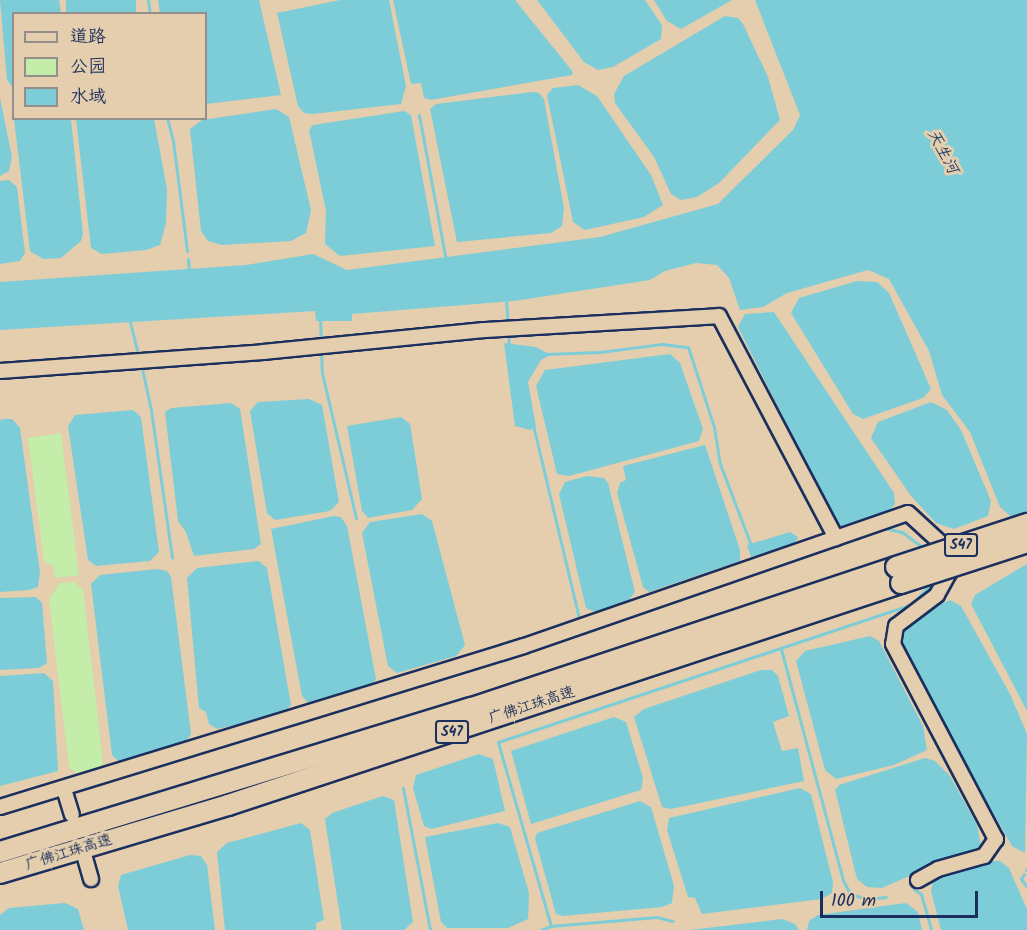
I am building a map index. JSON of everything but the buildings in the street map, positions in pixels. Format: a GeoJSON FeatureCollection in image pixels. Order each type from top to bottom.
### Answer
{"type":"FeatureCollection","features":[{"type":"Feature","properties":{"kind":"highway","name":"广佛江珠高速"},"geometry":{"type":"LineString","coordinates":[[0,873],[228,805],[898,575],[1027,524]]}},
{"type":"Feature","properties":{"kind":"highway","name":"广佛江珠高速"},"geometry":{"type":"LineString","coordinates":[[0,852],[898,575],[1027,542]]}},
{"type":"Feature","properties":{"kind":"street"},"geometry":{"type":"LineString","coordinates":[[0,371],[263,352],[484,330],[719,316],[836,538]]}},
{"type":"Feature","properties":{"kind":"street"},"geometry":{"type":"LineString","coordinates":[[0,807],[524,646],[908,513],[939,538],[950,559],[945,585],[937,595],[902,619],[892,634],[893,644],[996,839],[984,856],[938,869],[918,880]]}},
{"type":"Feature","properties":{"kind":"street"},"geometry":{"type":"LineString","coordinates":[[64,789],[72,815]]}},
{"type":"Feature","properties":{"kind":"street"},"geometry":{"type":"LineString","coordinates":[[85,858],[91,879]]}},
{"type":"Feature","properties":{"kind":"green space"},"geometry":{"type":"Polygon","coordinates":[[[61,433],[79,575],[55,578],[53,566],[44,561],[28,438],[61,433]]]}},
{"type":"Feature","properties":{"kind":"green space"},"geometry":{"type":"Polygon","coordinates":[[[74,582],[83,590],[103,763],[98,771],[78,775],[69,767],[49,599],[60,583],[74,582]]]}},
{"type":"Feature","properties":{"kind":"water"},"geometry":{"type":"Polygon","coordinates":[[[0,0],[59,0],[61,12],[12,12],[12,87],[7,80],[0,0]]]}},
{"type":"Feature","properties":{"kind":"water"},"geometry":{"type":"Polygon","coordinates":[[[66,0],[136,0],[136,12],[66,12],[66,0]]]}},
{"type":"Feature","properties":{"kind":"water"},"geometry":{"type":"Polygon","coordinates":[[[158,0],[259,0],[281,95],[207,104],[207,12],[160,12],[158,0]]]}},
{"type":"Feature","properties":{"kind":"water"},"geometry":{"type":"Polygon","coordinates":[[[340,0],[389,0],[406,86],[401,104],[313,114],[304,113],[298,106],[277,13],[340,0]]]}},
{"type":"Feature","properties":{"kind":"water"},"geometry":{"type":"Polygon","coordinates":[[[393,0],[515,0],[573,72],[572,75],[431,100],[424,98],[421,83],[411,84],[393,0]]]}},
{"type":"Feature","properties":{"kind":"water"},"geometry":{"type":"Polygon","coordinates":[[[537,0],[645,0],[662,25],[661,39],[613,67],[598,70],[584,62],[537,0]]]}},
{"type":"Feature","properties":{"kind":"water"},"geometry":{"type":"Polygon","coordinates":[[[654,0],[732,0],[681,29],[667,21],[654,0]]]}},
{"type":"Feature","properties":{"kind":"water","name":"天生河"},"geometry":{"type":"Polygon","coordinates":[[[755,0],[1027,0],[1027,531],[1000,507],[970,432],[942,395],[929,351],[889,279],[868,270],[787,293],[763,307],[740,310],[729,278],[717,265],[696,263],[665,271],[650,280],[514,301],[352,314],[352,321],[316,321],[315,311],[0,330],[0,282],[246,265],[313,254],[347,270],[600,237],[718,204],[793,130],[800,115],[755,0]]]}},
{"type":"Feature","properties":{"kind":"water"},"geometry":{"type":"Polygon","coordinates":[[[725,16],[738,18],[743,24],[768,77],[780,120],[719,183],[697,197],[681,200],[671,194],[654,157],[615,103],[614,94],[624,76],[725,16]]]}},
{"type":"Feature","properties":{"kind":"water"},"geometry":{"type":"Polygon","coordinates":[[[578,85],[597,96],[651,175],[663,205],[644,217],[585,230],[573,222],[547,95],[553,88],[578,85]]]}},
{"type":"Feature","properties":{"kind":"water"},"geometry":{"type":"Polygon","coordinates":[[[539,93],[544,99],[564,208],[562,226],[551,233],[457,242],[430,109],[436,104],[539,93]]]}},
{"type":"Feature","properties":{"kind":"water"},"geometry":{"type":"Polygon","coordinates":[[[0,98],[12,157],[9,171],[0,176],[0,98]]]}},
{"type":"Feature","properties":{"kind":"water"},"geometry":{"type":"Polygon","coordinates":[[[276,109],[289,117],[311,210],[306,233],[291,241],[222,245],[208,241],[201,231],[190,129],[202,120],[276,109]]]}},
{"type":"Feature","properties":{"kind":"water"},"geometry":{"type":"Polygon","coordinates":[[[404,111],[411,115],[435,246],[340,256],[325,244],[326,211],[309,130],[313,125],[404,111]]]}},
{"type":"Feature","properties":{"kind":"water"},"geometry":{"type":"Polygon","coordinates":[[[14,120],[71,120],[83,234],[81,241],[61,258],[43,259],[30,251],[14,120]]]}},
{"type":"Feature","properties":{"kind":"water"},"geometry":{"type":"Polygon","coordinates":[[[76,120],[154,120],[167,189],[166,223],[160,245],[146,250],[102,254],[91,248],[76,120]]]}},
{"type":"Feature","properties":{"kind":"water"},"geometry":{"type":"Polygon","coordinates":[[[9,180],[17,187],[25,253],[20,261],[0,264],[0,181],[9,180]]]}},
{"type":"Feature","properties":{"kind":"water"},"geometry":{"type":"Polygon","coordinates":[[[857,281],[877,282],[889,293],[931,389],[923,398],[863,419],[853,414],[791,313],[799,298],[857,281]]]}},
{"type":"Feature","properties":{"kind":"water"},"geometry":{"type":"Polygon","coordinates":[[[774,312],[894,493],[895,504],[888,512],[839,529],[738,327],[745,314],[774,312]]]}},
{"type":"Feature","properties":{"kind":"water"},"geometry":{"type":"Polygon","coordinates":[[[504,343],[536,347],[551,355],[541,360],[528,382],[536,427],[530,430],[515,426],[504,343]]]}},
{"type":"Feature","properties":{"kind":"water"},"geometry":{"type":"Polygon","coordinates":[[[670,354],[680,363],[703,429],[699,441],[569,476],[557,474],[536,386],[545,370],[670,354]]]}},
{"type":"Feature","properties":{"kind":"water"},"geometry":{"type":"Polygon","coordinates":[[[309,399],[322,405],[339,502],[330,511],[275,520],[267,513],[250,411],[258,402],[309,399]]]}},
{"type":"Feature","properties":{"kind":"water"},"geometry":{"type":"Polygon","coordinates":[[[931,402],[947,410],[961,430],[991,501],[988,516],[954,529],[936,523],[911,496],[871,438],[878,422],[931,402]]]}},
{"type":"Feature","properties":{"kind":"water"},"geometry":{"type":"Polygon","coordinates":[[[231,403],[240,409],[261,544],[254,549],[194,556],[186,532],[178,521],[165,412],[171,408],[231,403]]]}},
{"type":"Feature","properties":{"kind":"water"},"geometry":{"type":"Polygon","coordinates":[[[133,410],[141,417],[159,552],[150,561],[96,566],[88,560],[68,426],[75,415],[133,410]]]}},
{"type":"Feature","properties":{"kind":"water"},"geometry":{"type":"Polygon","coordinates":[[[401,417],[410,424],[422,499],[412,510],[368,518],[362,511],[347,426],[401,417]]]}},
{"type":"Feature","properties":{"kind":"water"},"geometry":{"type":"Polygon","coordinates":[[[12,419],[20,428],[40,573],[38,587],[29,590],[0,592],[0,420],[12,419]]]}},
{"type":"Feature","properties":{"kind":"water"},"geometry":{"type":"Polygon","coordinates":[[[705,445],[740,550],[740,561],[649,592],[643,587],[617,493],[620,483],[626,480],[623,466],[705,445]]]}},
{"type":"Feature","properties":{"kind":"water"},"geometry":{"type":"Polygon","coordinates":[[[587,476],[604,478],[608,483],[635,592],[628,601],[598,613],[586,608],[559,494],[565,482],[587,476]]]}},
{"type":"Feature","properties":{"kind":"water"},"geometry":{"type":"Polygon","coordinates":[[[422,514],[432,521],[465,645],[456,656],[397,673],[388,666],[362,533],[370,522],[422,514]]]}},
{"type":"Feature","properties":{"kind":"water"},"geometry":{"type":"Polygon","coordinates":[[[334,516],[341,517],[347,526],[376,679],[372,686],[311,706],[302,696],[271,529],[334,516]]]}},
{"type":"Feature","properties":{"kind":"water"},"geometry":{"type":"Polygon","coordinates":[[[790,532],[798,537],[794,545],[751,557],[747,545],[790,532]]]}},
{"type":"Feature","properties":{"kind":"water"},"geometry":{"type":"Polygon","coordinates":[[[259,561],[267,568],[291,705],[282,715],[217,729],[209,724],[206,712],[199,708],[187,578],[197,568],[259,561]]]}},
{"type":"Feature","properties":{"kind":"water"},"geometry":{"type":"Polygon","coordinates":[[[1027,564],[1027,711],[971,604],[975,595],[1027,564]]]}},
{"type":"Feature","properties":{"kind":"water"},"geometry":{"type":"Polygon","coordinates":[[[157,569],[167,571],[171,577],[191,734],[186,742],[119,762],[112,755],[91,584],[100,575],[157,569]]]}},
{"type":"Feature","properties":{"kind":"water"},"geometry":{"type":"Polygon","coordinates":[[[36,597],[42,603],[47,663],[39,668],[0,670],[0,598],[36,597]]]}},
{"type":"Feature","properties":{"kind":"water"},"geometry":{"type":"Polygon","coordinates":[[[950,600],[961,606],[1010,694],[1027,734],[1025,853],[1012,846],[899,650],[899,631],[908,619],[950,600]]]}},
{"type":"Feature","properties":{"kind":"water"},"geometry":{"type":"Polygon","coordinates":[[[870,636],[879,641],[923,726],[927,750],[894,765],[836,779],[825,770],[796,661],[805,651],[870,636]]]}},
{"type":"Feature","properties":{"kind":"water"},"geometry":{"type":"Polygon","coordinates":[[[761,670],[772,670],[778,676],[789,716],[773,722],[782,751],[798,748],[804,781],[671,809],[662,807],[634,717],[644,709],[761,670]]]}},
{"type":"Feature","properties":{"kind":"water"},"geometry":{"type":"Polygon","coordinates":[[[44,673],[53,681],[58,771],[0,786],[0,676],[44,673]]]}},
{"type":"Feature","properties":{"kind":"water"},"geometry":{"type":"Polygon","coordinates":[[[614,717],[626,722],[643,778],[641,790],[531,824],[511,751],[614,717]]]}},
{"type":"Feature","properties":{"kind":"water"},"geometry":{"type":"Polygon","coordinates":[[[479,754],[493,759],[505,811],[431,829],[424,826],[413,788],[416,775],[479,754]]]}},
{"type":"Feature","properties":{"kind":"water"},"geometry":{"type":"Polygon","coordinates":[[[925,758],[935,761],[950,776],[977,825],[981,846],[972,854],[941,862],[882,888],[867,887],[857,879],[835,790],[839,785],[925,758]]]}},
{"type":"Feature","properties":{"kind":"water"},"geometry":{"type":"Polygon","coordinates":[[[800,788],[811,794],[833,882],[832,893],[822,899],[702,914],[695,898],[688,897],[667,830],[669,818],[800,788]]]}},
{"type":"Feature","properties":{"kind":"water"},"geometry":{"type":"Polygon","coordinates":[[[383,796],[394,800],[413,922],[404,930],[342,930],[325,819],[332,813],[383,796]]]}},
{"type":"Feature","properties":{"kind":"water"},"geometry":{"type":"Polygon","coordinates":[[[640,801],[651,807],[674,886],[672,903],[662,907],[563,916],[556,914],[535,839],[537,833],[640,801]]]}},
{"type":"Feature","properties":{"kind":"water"},"geometry":{"type":"Polygon","coordinates":[[[301,823],[310,830],[324,920],[316,923],[316,930],[225,930],[217,852],[227,843],[301,823]]]}},
{"type":"Feature","properties":{"kind":"water"},"geometry":{"type":"Polygon","coordinates":[[[498,823],[510,827],[529,893],[528,919],[508,928],[447,928],[441,922],[425,837],[498,823]]]}},
{"type":"Feature","properties":{"kind":"water"},"geometry":{"type":"Polygon","coordinates":[[[190,855],[201,856],[207,865],[215,930],[128,930],[118,886],[121,875],[190,855]]]}},
{"type":"Feature","properties":{"kind":"water"},"geometry":{"type":"Polygon","coordinates":[[[992,861],[1000,861],[1009,868],[1027,909],[1027,930],[941,930],[931,891],[934,877],[992,861]]]}},
{"type":"Feature","properties":{"kind":"water"},"geometry":{"type":"Polygon","coordinates":[[[65,903],[78,909],[84,930],[0,930],[0,915],[9,908],[65,903]]]}},
{"type":"Feature","properties":{"kind":"water"},"geometry":{"type":"Polygon","coordinates":[[[906,903],[918,912],[922,930],[807,930],[809,921],[818,915],[906,903]]]}},
{"type":"Feature","properties":{"kind":"water"},"geometry":{"type":"Polygon","coordinates":[[[782,919],[795,924],[799,930],[690,930],[782,919]]]}},
{"type":"Feature","properties":{"kind":"waterway"},"geometry":{"type":"LineString","coordinates":[[148,0],[150,12]]}},
{"type":"Feature","properties":{"kind":"waterway"},"geometry":{"type":"LineString","coordinates":[[419,115],[446,261]]}},
{"type":"Feature","properties":{"kind":"waterway"},"geometry":{"type":"LineString","coordinates":[[168,120],[173,141],[187,251]]}},
{"type":"Feature","properties":{"kind":"waterway"},"geometry":{"type":"LineString","coordinates":[[188,259],[189,271]]}},
{"type":"Feature","properties":{"kind":"waterway"},"geometry":{"type":"LineString","coordinates":[[506,300],[508,326]]}},
{"type":"Feature","properties":{"kind":"waterway"},"geometry":{"type":"LineString","coordinates":[[320,317],[321,343]]}},
{"type":"Feature","properties":{"kind":"waterway"},"geometry":{"type":"LineString","coordinates":[[129,318],[139,358]]}},
{"type":"Feature","properties":{"kind":"waterway"},"geometry":{"type":"LineString","coordinates":[[508,332],[509,347]]}},
{"type":"Feature","properties":{"kind":"waterway"},"geometry":{"type":"LineString","coordinates":[[545,354],[600,352],[662,344],[688,347],[714,427],[720,464],[751,545]]}},
{"type":"Feature","properties":{"kind":"waterway"},"geometry":{"type":"LineString","coordinates":[[321,350],[322,373],[356,518]]}},
{"type":"Feature","properties":{"kind":"waterway"},"geometry":{"type":"LineString","coordinates":[[141,364],[151,410],[172,558]]}},
{"type":"Feature","properties":{"kind":"waterway"},"geometry":{"type":"LineString","coordinates":[[533,425],[579,618]]}},
{"type":"Feature","properties":{"kind":"waterway"},"geometry":{"type":"LineString","coordinates":[[888,529],[902,532],[926,550]]}},
{"type":"Feature","properties":{"kind":"waterway"},"geometry":{"type":"LineString","coordinates":[[551,926],[498,742],[911,605],[934,580]]}},
{"type":"Feature","properties":{"kind":"waterway"},"geometry":{"type":"LineString","coordinates":[[781,649],[843,880],[850,894],[867,899],[886,897]]}},
{"type":"Feature","properties":{"kind":"waterway"},"geometry":{"type":"LineString","coordinates":[[403,788],[430,930]]}},
{"type":"Feature","properties":{"kind":"waterway"},"geometry":{"type":"LineString","coordinates":[[1024,874],[1021,879],[1027,887]]}},
{"type":"Feature","properties":{"kind":"waterway"},"geometry":{"type":"LineString","coordinates":[[914,889],[921,894],[931,930]]}},
{"type":"Feature","properties":{"kind":"waterway"},"geometry":{"type":"LineString","coordinates":[[541,930],[551,926],[657,917],[672,921]]}}]}
